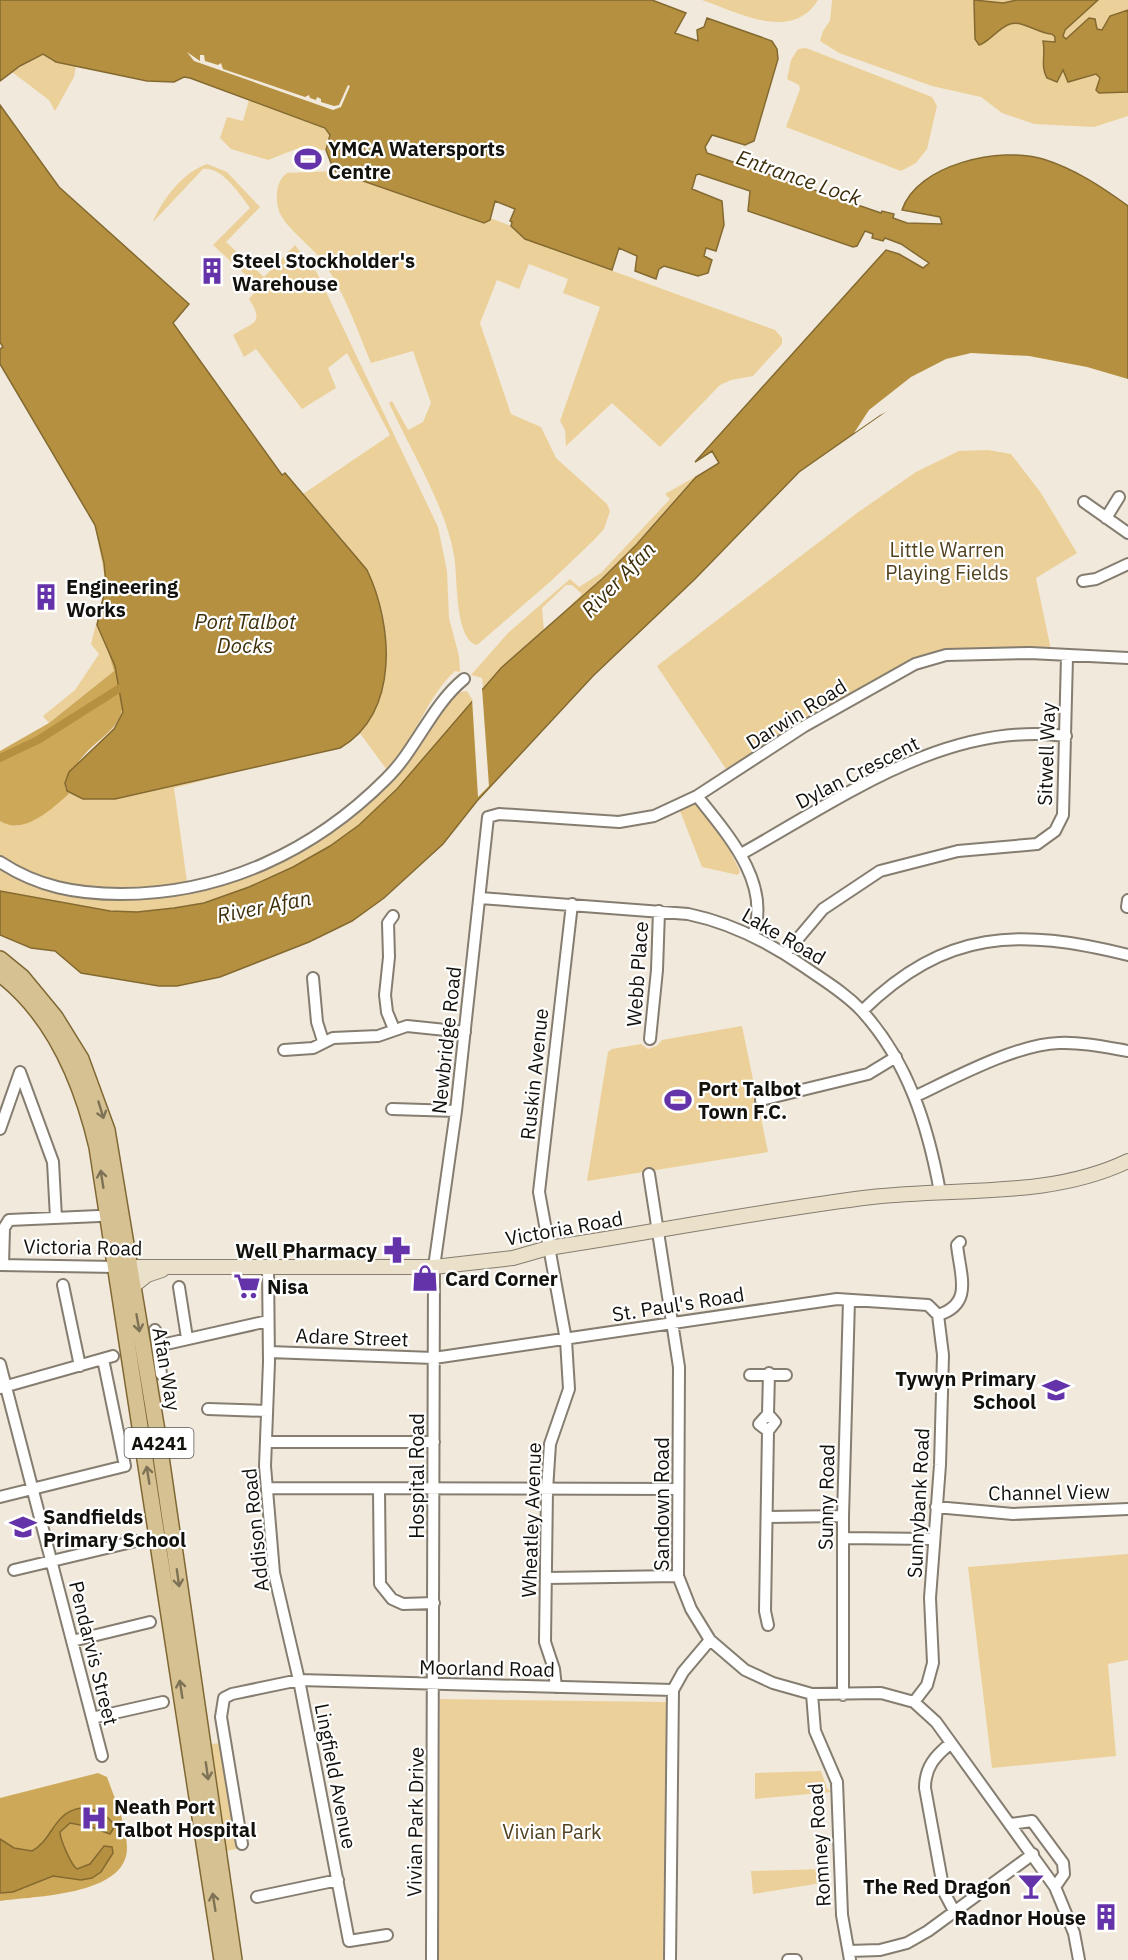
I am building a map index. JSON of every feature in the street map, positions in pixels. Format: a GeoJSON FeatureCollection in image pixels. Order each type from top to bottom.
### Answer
{"type":"FeatureCollection","features":[{"type":"Feature","properties":{"kind":"main road","name":"Afan Way"},"geometry":{"type":"LineString","coordinates":[[0,960],[40,997],[81,1059],[107,1130],[123,1267],[222,1960]]}},
{"type":"Feature","properties":{"kind":"main road","name":"Afan Way"},"geometry":{"type":"LineString","coordinates":[[0,974],[11,982],[48,1026],[80,1087],[97,1147],[123,1267],[132,1287],[160,1455],[234,1960]]}},
{"type":"Feature","properties":{"kind":"street"},"geometry":{"type":"LineString","coordinates":[[1106,518],[1119,498]]}},
{"type":"Feature","properties":{"kind":"street"},"geometry":{"type":"LineString","coordinates":[[1084,502],[1128,533]]}},
{"type":"Feature","properties":{"kind":"street"},"geometry":{"type":"LineString","coordinates":[[1083,581],[1097,584],[1128,564]]}},
{"type":"Feature","properties":{"kind":"street","name":"Darwin Road"},"geometry":{"type":"LineString","coordinates":[[488,817],[499,814],[619,822],[654,816],[697,796],[803,728],[915,664],[946,655],[1030,653],[1067,657],[1128,658]]}},
{"type":"Feature","properties":{"kind":"street","name":"Sitwell Way"},"geometry":{"type":"LineString","coordinates":[[785,954],[823,909],[880,871],[958,850],[1037,844],[1055,831],[1063,815],[1067,657]]}},
{"type":"Feature","properties":{"kind":"street"},"geometry":{"type":"LineString","coordinates":[[0,862],[36,882],[93,894],[139,894],[188,889],[251,870],[312,840],[385,780],[445,698],[464,679]]}},
{"type":"Feature","properties":{"kind":"street","name":"Dylan Crescent"},"geometry":{"type":"LineString","coordinates":[[741,854],[923,755],[970,742],[1018,735],[1042,733],[1066,736]]}},
{"type":"Feature","properties":{"kind":"street"},"geometry":{"type":"LineString","coordinates":[[697,796],[741,854],[750,874],[758,921],[753,935]]}},
{"type":"Feature","properties":{"kind":"street","name":"Newbridge Road"},"geometry":{"type":"LineString","coordinates":[[435,1267],[456,1111],[488,817]]}},
{"type":"Feature","properties":{"kind":"street","name":"Lake Road"},"geometry":{"type":"LineString","coordinates":[[480,898],[659,911],[719,920],[753,935],[785,954],[837,988],[862,1011],[896,1057],[915,1096],[931,1141],[940,1192]]}},
{"type":"Feature","properties":{"kind":"street","name":"Ruskin Avenue"},"geometry":{"type":"LineString","coordinates":[[548,1248],[539,1192],[572,904]]}},
{"type":"Feature","properties":{"kind":"street","name":"Webb Place"},"geometry":{"type":"LineString","coordinates":[[650,1039],[657,970],[659,911]]}},
{"type":"Feature","properties":{"kind":"street"},"geometry":{"type":"LineString","coordinates":[[386,920],[389,957],[385,995],[387,1012],[394,1029]]}},
{"type":"Feature","properties":{"kind":"street"},"geometry":{"type":"LineString","coordinates":[[862,1011],[885,987],[942,954],[985,941],[1032,937],[1087,944],[1128,954]]}},
{"type":"Feature","properties":{"kind":"street"},"geometry":{"type":"LineString","coordinates":[[316,986],[316,1022],[323,1041]]}},
{"type":"Feature","properties":{"kind":"street"},"geometry":{"type":"LineString","coordinates":[[285,1050],[297,1055],[333,1038],[378,1036],[407,1026],[465,1032]]}},
{"type":"Feature","properties":{"kind":"street"},"geometry":{"type":"LineString","coordinates":[[915,1096],[1016,1053],[1057,1042],[1080,1043],[1128,1052]]}},
{"type":"Feature","properties":{"kind":"street"},"geometry":{"type":"LineString","coordinates":[[761,1100],[868,1074],[896,1057]]}},
{"type":"Feature","properties":{"kind":"street"},"geometry":{"type":"LineString","coordinates":[[0,1129],[20,1072],[53,1162],[56,1218]]}},
{"type":"Feature","properties":{"kind":"street"},"geometry":{"type":"LineString","coordinates":[[392,1109],[404,1114],[456,1111]]}},
{"type":"Feature","properties":{"kind":"street","name":"Victoria Road"},"geometry":{"type":"LineString","coordinates":[[2,1265],[166,1268],[435,1267],[513,1258],[548,1248],[872,1197],[1027,1188],[1055,1184],[1087,1176],[1128,1161]]}},
{"type":"Feature","properties":{"kind":"street","name":"Sandown Road"},"geometry":{"type":"LineString","coordinates":[[649,1174],[674,1323],[680,1378],[678,1576],[691,1609],[711,1640]]}},
{"type":"Feature","properties":{"kind":"street"},"geometry":{"type":"LineString","coordinates":[[2,1265],[4,1228],[9,1220],[99,1216]]}},
{"type":"Feature","properties":{"kind":"street"},"geometry":{"type":"LineString","coordinates":[[938,1315],[952,1311],[959,1305],[962,1295],[957,1245],[960,1242]]}},
{"type":"Feature","properties":{"kind":"street","name":"Wheatley Avenue"},"geometry":{"type":"LineString","coordinates":[[548,1248],[566,1340],[569,1389],[550,1444],[547,1490],[544,1642],[554,1669],[556,1687]]}},
{"type":"Feature","properties":{"kind":"street","name":"Addison Road"},"geometry":{"type":"LineString","coordinates":[[268,1267],[267,1488],[274,1573],[299,1680]]}},
{"type":"Feature","properties":{"kind":"street","name":"Hospital Road"},"geometry":{"type":"LineString","coordinates":[[435,1267],[435,1685]]}},
{"type":"Feature","properties":{"kind":"street"},"geometry":{"type":"LineString","coordinates":[[132,1287],[147,1275],[166,1268]]}},
{"type":"Feature","properties":{"kind":"street"},"geometry":{"type":"LineString","coordinates":[[63,1285],[80,1366]]}},
{"type":"Feature","properties":{"kind":"street"},"geometry":{"type":"LineString","coordinates":[[178,1287],[187,1338]]}},
{"type":"Feature","properties":{"kind":"street","name":"St. Paul's Road"},"geometry":{"type":"LineString","coordinates":[[434,1358],[837,1299],[928,1305],[938,1315]]}},
{"type":"Feature","properties":{"kind":"street","name":"Sunny Road"},"geometry":{"type":"LineString","coordinates":[[843,1695],[843,1516],[849,1300]]}},
{"type":"Feature","properties":{"kind":"street","name":"Sunnybank Road"},"geometry":{"type":"LineString","coordinates":[[914,1702],[927,1685],[933,1663],[930,1598],[940,1466],[943,1355],[938,1315]]}},
{"type":"Feature","properties":{"kind":"street"},"geometry":{"type":"LineString","coordinates":[[157,1346],[268,1321]]}},
{"type":"Feature","properties":{"kind":"street"},"geometry":{"type":"LineString","coordinates":[[155,1330],[161,1374]]}},
{"type":"Feature","properties":{"kind":"street","name":"Adare Street"},"geometry":{"type":"LineString","coordinates":[[269,1352],[434,1358]]}},
{"type":"Feature","properties":{"kind":"street"},"geometry":{"type":"LineString","coordinates":[[0,1497],[125,1466],[108,1358],[3,1388]]}},
{"type":"Feature","properties":{"kind":"street","name":"Pendarvis Street"},"geometry":{"type":"LineString","coordinates":[[0,1364],[3,1388],[33,1488],[102,1756]]}},
{"type":"Feature","properties":{"kind":"street"},"geometry":{"type":"LineString","coordinates":[[768,1625],[760,1611],[768,1517],[768,1431],[775,1422],[768,1414],[769,1373]]}},
{"type":"Feature","properties":{"kind":"street"},"geometry":{"type":"LineString","coordinates":[[750,1375],[769,1373],[786,1375]]}},
{"type":"Feature","properties":{"kind":"street"},"geometry":{"type":"LineString","coordinates":[[208,1410],[267,1411]]}},
{"type":"Feature","properties":{"kind":"street"},"geometry":{"type":"LineString","coordinates":[[266,1442],[434,1442]]}},
{"type":"Feature","properties":{"kind":"street"},"geometry":{"type":"LineString","coordinates":[[267,1488],[678,1489]]}},
{"type":"Feature","properties":{"kind":"street"},"geometry":{"type":"LineString","coordinates":[[379,1490],[380,1584],[392,1599],[404,1604],[434,1603]]}},
{"type":"Feature","properties":{"kind":"street","name":"Channel View"},"geometry":{"type":"LineString","coordinates":[[936,1507],[1013,1514],[1128,1509]]}},
{"type":"Feature","properties":{"kind":"street"},"geometry":{"type":"LineString","coordinates":[[768,1517],[843,1516]]}},
{"type":"Feature","properties":{"kind":"street"},"geometry":{"type":"LineString","coordinates":[[843,1538],[933,1539]]}},
{"type":"Feature","properties":{"kind":"street"},"geometry":{"type":"LineString","coordinates":[[14,1570],[136,1541]]}},
{"type":"Feature","properties":{"kind":"street"},"geometry":{"type":"LineString","coordinates":[[547,1578],[678,1576]]}},
{"type":"Feature","properties":{"kind":"street"},"geometry":{"type":"LineString","coordinates":[[72,1641],[150,1622]]}},
{"type":"Feature","properties":{"kind":"street"},"geometry":{"type":"LineString","coordinates":[[670,1960],[673,1690],[683,1672],[711,1640],[745,1670],[773,1683],[812,1694],[880,1693],[914,1702],[936,1722],[1055,1887],[1074,1933],[1079,1960]]}},
{"type":"Feature","properties":{"kind":"street","name":"Moorland Road"},"geometry":{"type":"LineString","coordinates":[[242,1844],[222,1717],[224,1698],[299,1680],[673,1690]]}},
{"type":"Feature","properties":{"kind":"street","name":"Lingfield Avenue"},"geometry":{"type":"LineString","coordinates":[[299,1680],[349,1941],[387,1935]]}},
{"type":"Feature","properties":{"kind":"street","name":"Vivian Park Drive"},"geometry":{"type":"LineString","coordinates":[[432,1960],[435,1685]]}},
{"type":"Feature","properties":{"kind":"street","name":"Romney Road"},"geometry":{"type":"LineString","coordinates":[[812,1694],[815,1731],[837,1782],[842,1916],[849,1956]]}},
{"type":"Feature","properties":{"kind":"street"},"geometry":{"type":"LineString","coordinates":[[92,1718],[163,1702]]}},
{"type":"Feature","properties":{"kind":"street"},"geometry":{"type":"LineString","coordinates":[[951,1743],[930,1763],[925,1775],[925,1788],[944,1893],[954,1911]]}},
{"type":"Feature","properties":{"kind":"street"},"geometry":{"type":"LineString","coordinates":[[1011,1824],[1032,1821],[1063,1863],[1064,1874],[1055,1887]]}},
{"type":"Feature","properties":{"kind":"street"},"geometry":{"type":"LineString","coordinates":[[849,1956],[907,1943],[1033,1854]]}},
{"type":"Feature","properties":{"kind":"street","name":"Lingfield Avenue"},"geometry":{"type":"LineString","coordinates":[[257,1897],[338,1880]]}},
{"type":"Feature","properties":{"kind":"street"},"geometry":{"type":"LineString","coordinates":[[788,1960],[796,1960]]}},
{"type":"Feature","properties":{"kind":"green space"},"geometry":{"type":"Polygon","coordinates":[[[702,0],[818,0],[807,13],[794,20],[779,22],[747,17],[702,0]]]}},
{"type":"Feature","properties":{"kind":"green space"},"geometry":{"type":"Polygon","coordinates":[[[832,0],[1128,0],[1128,116],[1094,127],[1034,124],[1002,113],[981,97],[932,86],[839,53],[820,41],[830,21],[832,0]]]}},
{"type":"Feature","properties":{"kind":"green space"},"geometry":{"type":"Polygon","coordinates":[[[806,48],[932,97],[937,106],[927,149],[916,163],[901,171],[786,127],[800,89],[799,85],[787,79],[791,60],[798,49],[806,48]]]}},
{"type":"Feature","properties":{"kind":"green space"},"geometry":{"type":"Polygon","coordinates":[[[43,54],[52,61],[76,65],[74,77],[55,111],[49,100],[12,72],[43,54]]]}},
{"type":"Feature","properties":{"kind":"green space"},"geometry":{"type":"Polygon","coordinates":[[[249,100],[324,128],[330,135],[326,150],[296,149],[268,160],[231,149],[220,138],[227,117],[243,121],[249,100]]]}},
{"type":"Feature","properties":{"kind":"green space"},"geometry":{"type":"Polygon","coordinates":[[[207,164],[227,172],[260,207],[226,242],[264,277],[295,245],[317,273],[438,527],[447,571],[449,618],[459,656],[460,672],[455,671],[436,694],[397,759],[387,770],[359,732],[370,718],[381,688],[386,642],[383,616],[366,573],[353,553],[303,494],[390,435],[347,353],[328,368],[336,388],[302,409],[256,349],[244,357],[233,335],[254,322],[256,314],[249,299],[259,287],[213,245],[250,208],[224,177],[210,169],[203,169],[153,222],[174,188],[190,173],[207,164]]]}},
{"type":"Feature","properties":{"kind":"green space"},"geometry":{"type":"Polygon","coordinates":[[[334,171],[482,223],[490,218],[511,226],[525,239],[775,330],[782,338],[782,344],[753,376],[731,380],[720,385],[660,447],[612,403],[566,446],[565,430],[560,421],[600,307],[563,293],[568,279],[529,264],[519,289],[497,280],[480,323],[511,414],[541,427],[556,458],[607,504],[610,511],[604,529],[594,540],[477,645],[464,631],[458,606],[454,555],[443,516],[389,403],[392,401],[408,430],[423,422],[431,403],[413,351],[371,363],[350,312],[324,263],[287,224],[279,211],[277,190],[283,176],[287,173],[334,171]]]}},
{"type":"Feature","properties":{"kind":"green space"},"geometry":{"type":"Polygon","coordinates":[[[886,250],[899,254],[925,268],[454,791],[178,937],[75,905],[0,891],[0,821],[18,826],[118,723],[114,671],[49,723],[43,716],[75,690],[99,654],[91,644],[106,585],[95,525],[225,775],[174,788],[188,889],[261,866],[367,796],[455,693],[467,691],[473,701],[483,687],[482,678],[471,675],[508,633],[570,579],[579,587],[601,573],[670,499],[665,494],[719,463],[712,451],[695,462],[886,250]],[[566,585],[542,608],[544,632],[582,594],[572,585],[566,585]]]}},
{"type":"Feature","properties":{"kind":"green space","name":"Little Warren Playing Fields"},"geometry":{"type":"Polygon","coordinates":[[[988,450],[1011,454],[1041,493],[1077,553],[1036,578],[1051,650],[948,652],[922,656],[866,684],[726,769],[657,666],[857,513],[916,472],[959,451],[988,450]]]}},
{"type":"Feature","properties":{"kind":"green space"},"geometry":{"type":"Polygon","coordinates":[[[692,804],[699,807],[728,847],[740,871],[738,875],[702,867],[680,811],[692,804]]]}},
{"type":"Feature","properties":{"kind":"green space","name":"Port Talbot Town F.C."},"geometry":{"type":"Polygon","coordinates":[[[742,1026],[768,1152],[587,1181],[608,1052],[612,1049],[641,1044],[648,1049],[657,1046],[662,1040],[742,1026]]]}},
{"type":"Feature","properties":{"kind":"green space"},"geometry":{"type":"Polygon","coordinates":[[[1128,1554],[1128,1660],[1108,1664],[1116,1756],[992,1768],[968,1567],[1128,1554]]]}},
{"type":"Feature","properties":{"kind":"green space","name":"Vivian Park"},"geometry":{"type":"Polygon","coordinates":[[[440,1699],[668,1702],[664,1960],[438,1960],[440,1699]]]}},
{"type":"Feature","properties":{"kind":"green space"},"geometry":{"type":"Polygon","coordinates":[[[224,1743],[240,1848],[226,1851],[209,1744],[224,1743]]]}},
{"type":"Feature","properties":{"kind":"green space"},"geometry":{"type":"Polygon","coordinates":[[[821,1771],[827,1788],[831,1792],[755,1799],[755,1773],[821,1771]]]}},
{"type":"Feature","properties":{"kind":"green space"},"geometry":{"type":"Polygon","coordinates":[[[827,1869],[828,1882],[753,1894],[751,1871],[827,1869]]]}},
{"type":"Feature","properties":{"kind":"shaded area"},"geometry":{"type":"Polygon","coordinates":[[[106,644],[119,677],[123,700],[120,716],[112,728],[76,766],[65,788],[69,794],[46,813],[28,823],[9,825],[0,821],[0,751],[49,723],[114,671],[106,644]]]}},
{"type":"Feature","properties":{"kind":"shaded area"},"geometry":{"type":"Polygon","coordinates":[[[98,1773],[107,1777],[123,1821],[127,1848],[123,1864],[112,1876],[96,1885],[55,1895],[0,1901],[0,1798],[98,1773]]]}},
{"type":"Feature","properties":{"kind":"water","name":"River Afan"},"geometry":{"type":"Polygon","coordinates":[[[0,0],[652,0],[686,13],[675,33],[698,41],[697,30],[704,27],[707,18],[772,41],[777,49],[778,59],[754,141],[745,145],[712,135],[705,147],[707,153],[881,213],[882,211],[894,214],[893,218],[907,223],[942,224],[940,217],[902,210],[911,194],[924,181],[962,162],[1005,155],[1025,156],[1055,163],[1088,179],[1128,206],[1128,390],[1067,372],[1012,367],[955,376],[899,402],[799,472],[695,579],[593,676],[477,801],[443,844],[384,898],[352,921],[309,942],[220,977],[177,986],[159,986],[81,973],[55,951],[31,948],[0,935],[0,891],[110,911],[137,912],[174,908],[204,903],[249,887],[293,867],[330,846],[359,825],[397,789],[501,668],[602,579],[637,544],[696,477],[719,463],[712,451],[695,462],[886,250],[899,254],[923,268],[929,263],[901,244],[885,238],[883,241],[872,238],[873,234],[865,231],[857,246],[853,247],[748,211],[750,191],[699,174],[696,175],[692,189],[722,201],[724,225],[716,251],[706,248],[704,256],[712,260],[708,273],[698,276],[664,266],[659,269],[656,279],[635,271],[637,256],[619,248],[612,270],[525,239],[511,226],[510,221],[515,209],[495,201],[490,220],[484,223],[334,171],[326,150],[330,135],[325,128],[190,78],[184,77],[174,82],[147,81],[56,62],[43,54],[20,66],[0,81],[0,0]]]}},
{"type":"Feature","properties":{"kind":"water"},"geometry":{"type":"Polygon","coordinates":[[[974,0],[1003,3],[1017,0],[1098,0],[1065,30],[1063,36],[1066,39],[1089,18],[1095,19],[1097,29],[1102,30],[1110,16],[1128,10],[1128,92],[1099,93],[1096,90],[1100,78],[1096,74],[1068,82],[1063,70],[1057,82],[1047,78],[1044,69],[1043,41],[1055,42],[1055,37],[1026,25],[1010,24],[979,45],[975,39],[974,0]]]}},
{"type":"Feature","properties":{"kind":"water","name":"Port Talbot Docks"},"geometry":{"type":"Polygon","coordinates":[[[0,105],[59,187],[189,304],[173,323],[282,475],[285,473],[367,570],[382,616],[386,641],[386,666],[382,691],[373,713],[359,733],[340,748],[115,799],[83,799],[67,791],[65,783],[69,772],[114,729],[123,712],[115,666],[97,625],[106,585],[104,563],[95,525],[0,364],[0,349],[3,347],[0,342],[0,105]]]}},
{"type":"Feature","properties":{"kind":"water"},"geometry":{"type":"Polygon","coordinates":[[[81,1808],[100,1812],[115,1826],[110,1834],[70,1823],[60,1832],[62,1840],[77,1869],[90,1864],[104,1846],[112,1847],[113,1853],[101,1872],[92,1878],[81,1880],[53,1876],[13,1892],[0,1893],[0,1839],[14,1848],[32,1851],[45,1840],[64,1815],[81,1808]]]}},
{"type":"Feature","properties":{"kind":"pier"},"geometry":{"type":"Polygon","coordinates":[[[187,52],[200,61],[200,55],[204,55],[205,61],[218,65],[221,63],[223,69],[305,97],[309,95],[310,98],[316,100],[317,97],[321,99],[321,102],[334,106],[339,105],[348,85],[350,86],[341,107],[333,110],[194,61],[187,52]]]}},
{"type":"Feature","properties":{"kind":"pier"},"geometry":{"type":"Polygon","coordinates":[[[971,353],[1029,356],[1087,367],[1128,379],[1128,393],[1067,375],[1012,370],[956,378],[880,415],[854,433],[869,410],[911,377],[946,359],[971,353]]]}},
{"type":"Feature","properties":{"kind":"pier"},"geometry":{"type":"Polygon","coordinates":[[[482,688],[489,786],[478,797],[472,698],[482,688]]]}},
{"type":"Feature","properties":{"kind":"waterway"},"geometry":{"type":"LineString","coordinates":[[0,758],[38,740],[120,688]]}},
{"type":"Feature","properties":{"kind":"place","name":"YMCA Watersports Centre"},"geometry":{"type":"Point","coordinates":[308,159]}},
{"type":"Feature","properties":{"kind":"place","name":"Steel Stockholder's Warehouse"},"geometry":{"type":"Point","coordinates":[212,271]}},
{"type":"Feature","properties":{"kind":"place","name":"Engineering Works"},"geometry":{"type":"Point","coordinates":[46,597]}},
{"type":"Feature","properties":{"kind":"place","name":"Port Talbot Town F.C."},"geometry":{"type":"Point","coordinates":[678,1100]}},
{"type":"Feature","properties":{"kind":"place","name":"Well Pharmacy"},"geometry":{"type":"Point","coordinates":[397,1250]}},
{"type":"Feature","properties":{"kind":"place","name":"Card Corner"},"geometry":{"type":"Point","coordinates":[425,1278]}},
{"type":"Feature","properties":{"kind":"place","name":"Nisa"},"geometry":{"type":"Point","coordinates":[247,1286]}},
{"type":"Feature","properties":{"kind":"place","name":"Tywyn Primary School"},"geometry":{"type":"Point","coordinates":[1056,1390]}},
{"type":"Feature","properties":{"kind":"place","name":"Sandfields Primary School"},"geometry":{"type":"Point","coordinates":[23,1527]}},
{"type":"Feature","properties":{"kind":"place","name":"Neath Port Talbot Hospital"},"geometry":{"type":"Point","coordinates":[94,1818]}},
{"type":"Feature","properties":{"kind":"place","name":"The Red Dragon"},"geometry":{"type":"Point","coordinates":[1031,1886]}},
{"type":"Feature","properties":{"kind":"place","name":"Radnor House"},"geometry":{"type":"Point","coordinates":[1106,1917]}},
{"type":"Feature","properties":{"kind":"water label","name":"Entrance Lock"},"geometry":{"type":"Point","coordinates":[799,177]}}]}
